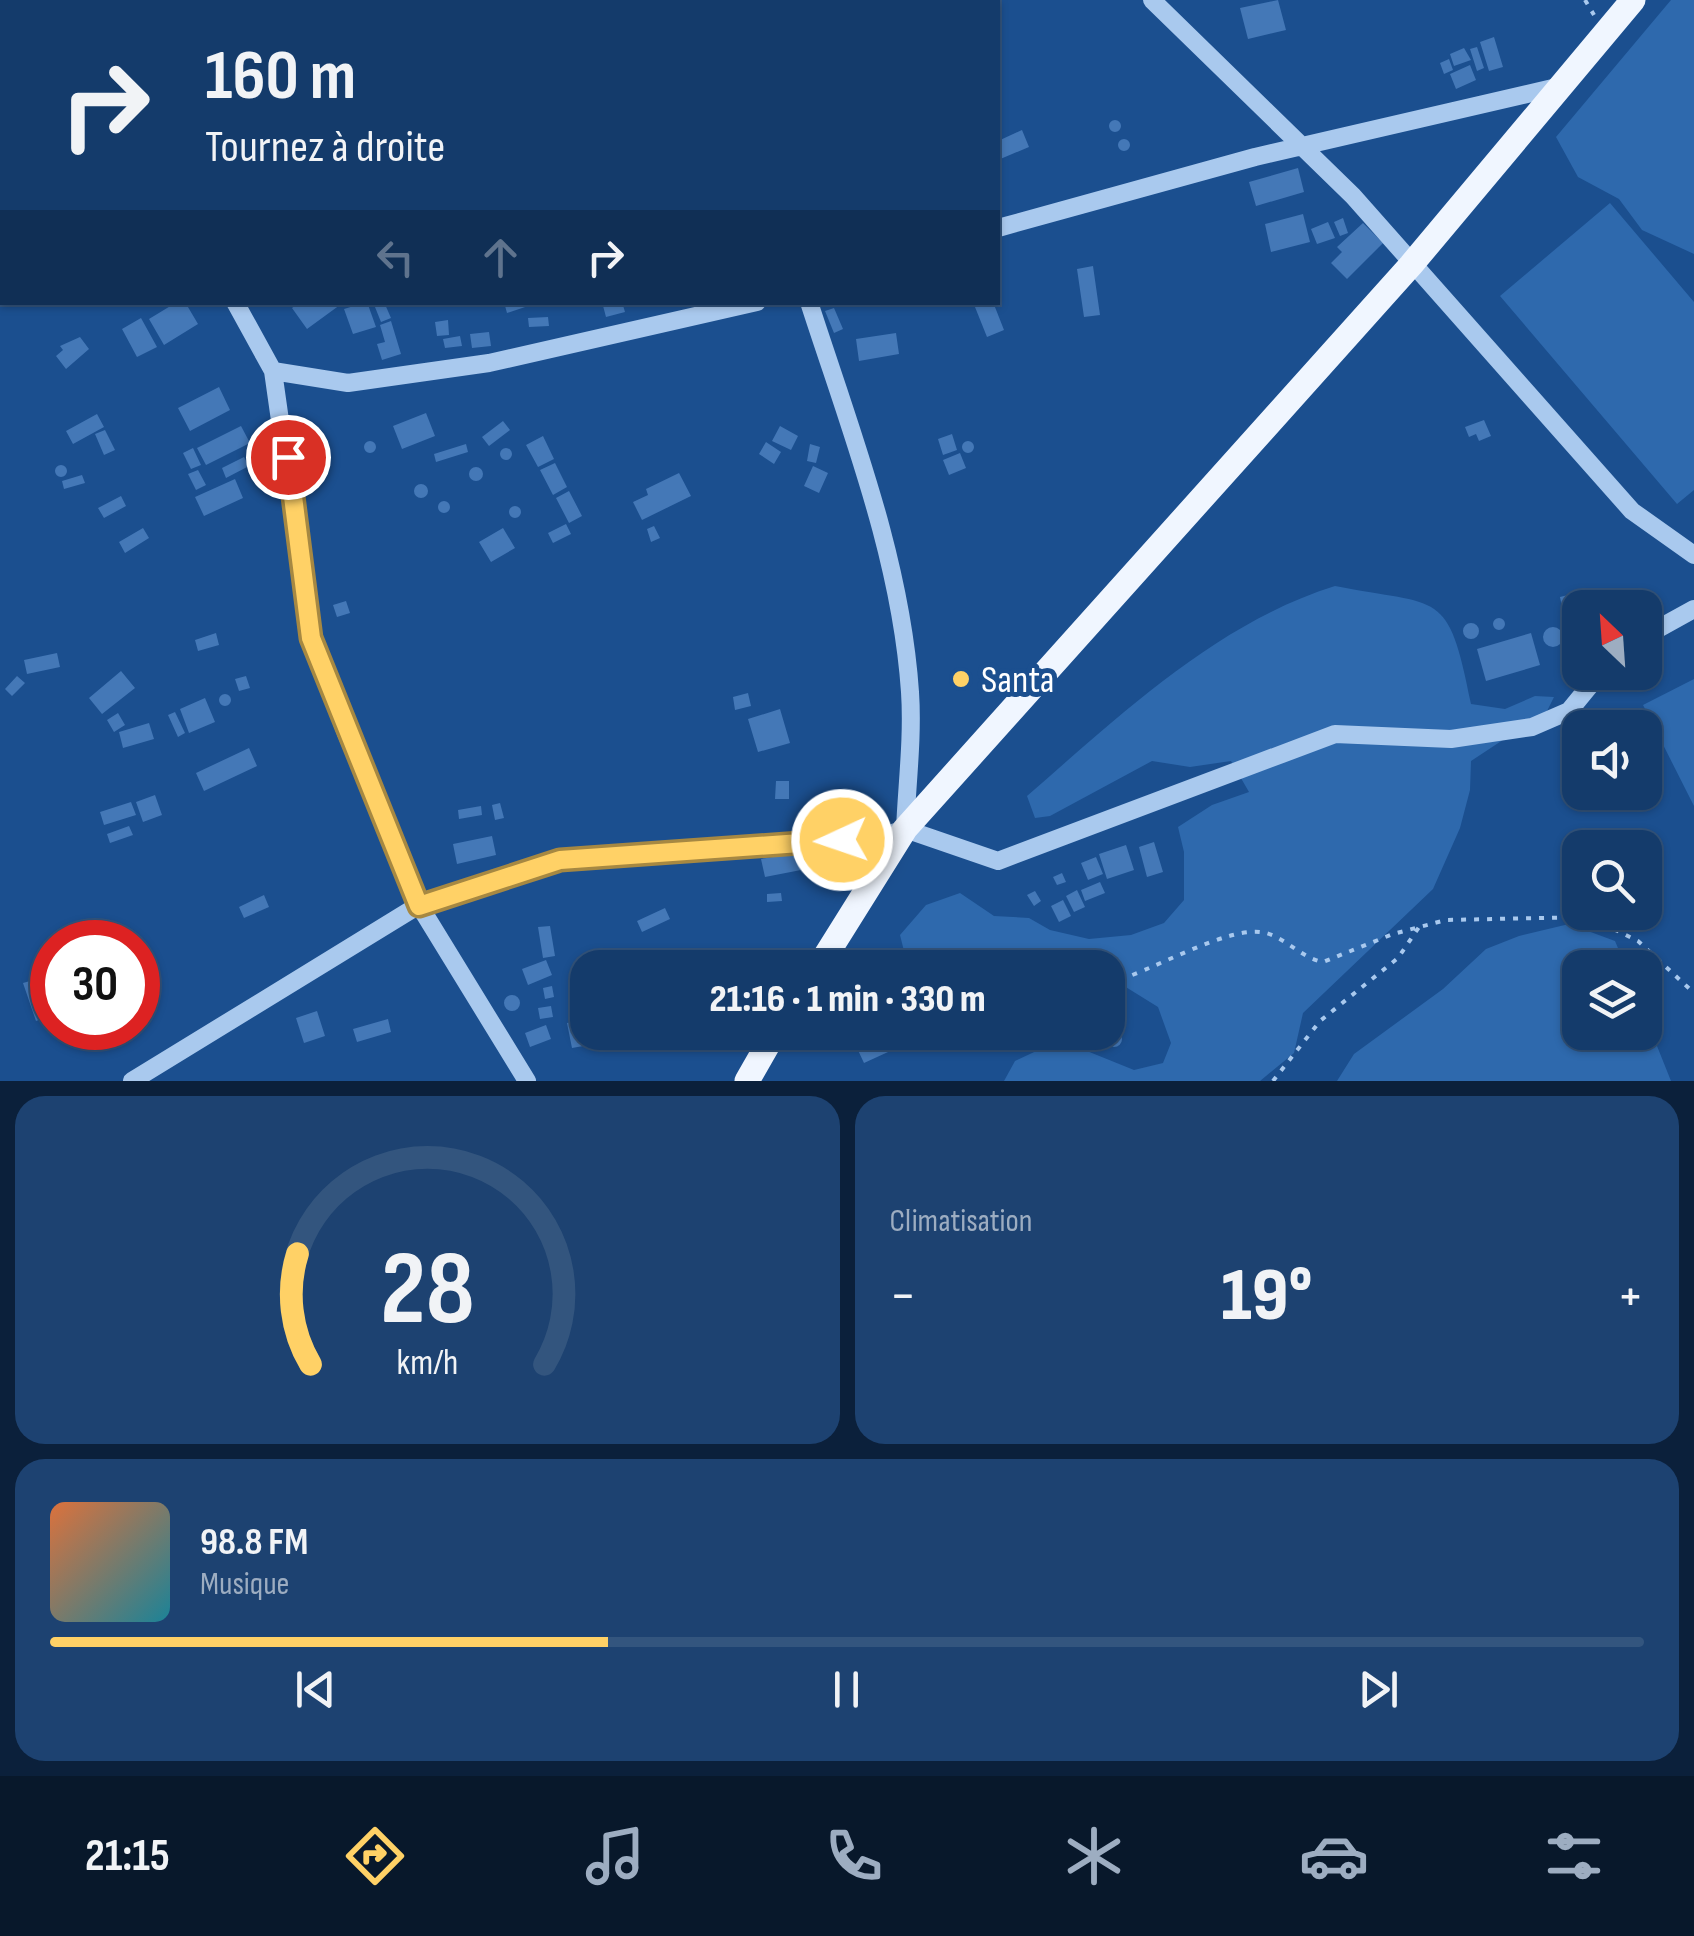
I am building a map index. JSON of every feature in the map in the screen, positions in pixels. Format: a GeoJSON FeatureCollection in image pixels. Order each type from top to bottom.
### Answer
{"type":"FeatureCollection","features":[{"type":"Feature","properties":{"kind":"main road"},"geometry":{"type":"LineString","coordinates":[[829,950],[905,829],[1411,265],[1633,0]]}},
{"type":"Feature","properties":{"kind":"main road"},"geometry":{"type":"LineString","coordinates":[[747,1081],[765,1050]]}},
{"type":"Feature","properties":{"kind":"street"},"geometry":{"type":"LineString","coordinates":[[1152,0],[1299,147],[1354,196],[1632,512],[1694,556]]}},
{"type":"Feature","properties":{"kind":"street"},"geometry":{"type":"LineString","coordinates":[[1000,227],[1299,147],[1557,87]]}},
{"type":"Feature","properties":{"kind":"street"},"geometry":{"type":"LineString","coordinates":[[236,305],[273,371],[311,638],[419,906],[527,1081]]}},
{"type":"Feature","properties":{"kind":"street"},"geometry":{"type":"LineString","coordinates":[[273,371],[348,383],[490,362],[744,305]]}},
{"type":"Feature","properties":{"kind":"street"},"geometry":{"type":"LineString","coordinates":[[811,305],[878,515],[897,599],[910,694],[905,829]]}},
{"type":"Feature","properties":{"kind":"street"},"geometry":{"type":"LineString","coordinates":[[1662,627],[1694,609]]}},
{"type":"Feature","properties":{"kind":"street"},"geometry":{"type":"LineString","coordinates":[[132,1081],[419,906],[560,860],[873,838],[905,829],[998,860],[1335,734],[1450,738],[1532,727],[1568,710],[1585,690]]}},
{"type":"Feature","properties":{"kind":"path"},"geometry":{"type":"LineString","coordinates":[[1125,979],[1202,946],[1250,932],[1264,932],[1322,962],[1418,926],[1446,920],[1589,917],[1638,942],[1694,992]]}},
{"type":"Feature","properties":{"kind":"path"},"geometry":{"type":"LineString","coordinates":[[1272,1081],[1320,1020],[1398,958],[1418,926]]}},
{"type":"Feature","properties":{"kind":"shaded area"},"geometry":{"type":"Polygon","coordinates":[[[1671,0],[1694,0],[1694,254],[1642,230],[1619,199],[1578,177],[1556,137],[1671,0]]]}},
{"type":"Feature","properties":{"kind":"shaded area"},"geometry":{"type":"Polygon","coordinates":[[[1610,203],[1694,302],[1694,490],[1677,504],[1500,296],[1610,203]]]}},
{"type":"Feature","properties":{"kind":"shaded area"},"geometry":{"type":"Polygon","coordinates":[[[1335,586],[1419,602],[1446,621],[1455,639],[1471,704],[1505,709],[1535,696],[1554,697],[1547,711],[1471,761],[1470,790],[1460,828],[1433,889],[1303,1013],[1294,1053],[1260,1081],[1004,1081],[1015,1061],[1038,1050],[1084,1050],[1134,1070],[1163,1063],[1171,1043],[1158,1007],[1125,987],[1125,950],[904,950],[900,935],[926,905],[960,893],[994,916],[1029,918],[1050,930],[1089,939],[1131,935],[1164,923],[1184,900],[1184,852],[1178,827],[1212,805],[1249,792],[1231,761],[1190,767],[1152,761],[1050,816],[1035,818],[1027,796],[1170,675],[1249,623],[1335,586]]]}},
{"type":"Feature","properties":{"kind":"shaded area"},"geometry":{"type":"Polygon","coordinates":[[[1694,679],[1694,806],[1662,743],[1662,710],[1646,710],[1643,705],[1694,679]]]}},
{"type":"Feature","properties":{"kind":"shaded area"},"geometry":{"type":"Polygon","coordinates":[[[1562,926],[1562,930],[1585,930],[1615,941],[1619,950],[1562,950],[1562,1050],[1659,1050],[1671,1081],[1337,1081],[1354,1054],[1443,989],[1486,949],[1562,926]]]}},
{"type":"Feature","properties":{"kind":"building"},"geometry":{"type":"Polygon","coordinates":[[[1278,0],[1286,30],[1248,39],[1240,8],[1278,0]]]}},
{"type":"Feature","properties":{"kind":"building"},"geometry":{"type":"Polygon","coordinates":[[[1494,37],[1503,67],[1489,71],[1480,42],[1494,37]]]}},
{"type":"Feature","properties":{"kind":"building"},"geometry":{"type":"Polygon","coordinates":[[[1477,47],[1484,68],[1477,71],[1470,49],[1477,47]]]}},
{"type":"Feature","properties":{"kind":"building"},"geometry":{"type":"Polygon","coordinates":[[[1464,48],[1471,60],[1454,66],[1450,54],[1464,48]]]}},
{"type":"Feature","properties":{"kind":"building"},"geometry":{"type":"Polygon","coordinates":[[[1449,59],[1453,70],[1444,74],[1440,63],[1449,59]]]}},
{"type":"Feature","properties":{"kind":"building"},"geometry":{"type":"Polygon","coordinates":[[[1470,65],[1476,80],[1456,89],[1450,74],[1470,65]]]}},
{"type":"Feature","properties":{"kind":"building"},"geometry":{"type":"Polygon","coordinates":[[[1115,120],[1121,126],[1115,132],[1109,126],[1115,120]]]}},
{"type":"Feature","properties":{"kind":"building"},"geometry":{"type":"Polygon","coordinates":[[[1022,130],[1029,147],[1000,159],[1000,140],[1022,130]]]}},
{"type":"Feature","properties":{"kind":"building"},"geometry":{"type":"Polygon","coordinates":[[[1124,139],[1130,145],[1124,151],[1118,145],[1124,139]]]}},
{"type":"Feature","properties":{"kind":"building"},"geometry":{"type":"Polygon","coordinates":[[[1298,168],[1304,192],[1256,206],[1249,182],[1298,168]]]}},
{"type":"Feature","properties":{"kind":"building"},"geometry":{"type":"Polygon","coordinates":[[[1303,214],[1310,242],[1271,252],[1265,224],[1303,214]]]}},
{"type":"Feature","properties":{"kind":"building"},"geometry":{"type":"Polygon","coordinates":[[[1343,218],[1348,233],[1340,236],[1334,222],[1343,218]]]}},
{"type":"Feature","properties":{"kind":"building"},"geometry":{"type":"Polygon","coordinates":[[[1328,222],[1335,238],[1317,244],[1311,229],[1328,222]]]}},
{"type":"Feature","properties":{"kind":"building"},"geometry":{"type":"Polygon","coordinates":[[[1363,223],[1383,243],[1347,279],[1331,263],[1342,252],[1337,247],[1363,223]]]}},
{"type":"Feature","properties":{"kind":"building"},"geometry":{"type":"Polygon","coordinates":[[[1093,266],[1100,315],[1084,317],[1077,269],[1093,266]]]}},
{"type":"Feature","properties":{"kind":"building"},"geometry":{"type":"Polygon","coordinates":[[[172,305],[187,305],[198,324],[164,345],[149,319],[172,305]]]}},
{"type":"Feature","properties":{"kind":"building"},"geometry":{"type":"Polygon","coordinates":[[[296,305],[340,305],[307,329],[292,308],[296,305]]]}},
{"type":"Feature","properties":{"kind":"building"},"geometry":{"type":"Polygon","coordinates":[[[368,305],[376,327],[353,334],[344,309],[368,305]]]}},
{"type":"Feature","properties":{"kind":"building"},"geometry":{"type":"Polygon","coordinates":[[[374,305],[385,305],[391,318],[381,322],[374,305]]]}},
{"type":"Feature","properties":{"kind":"building"},"geometry":{"type":"Polygon","coordinates":[[[505,305],[531,305],[507,313],[505,305]]]}},
{"type":"Feature","properties":{"kind":"building"},"geometry":{"type":"Polygon","coordinates":[[[603,305],[623,305],[625,312],[606,317],[603,305]]]}},
{"type":"Feature","properties":{"kind":"building"},"geometry":{"type":"Polygon","coordinates":[[[974,305],[994,305],[1004,330],[987,337],[974,305]]]}},
{"type":"Feature","properties":{"kind":"building"},"geometry":{"type":"Polygon","coordinates":[[[834,308],[843,329],[834,333],[825,311],[834,308]]]}},
{"type":"Feature","properties":{"kind":"building"},"geometry":{"type":"Polygon","coordinates":[[[548,317],[549,326],[529,327],[528,318],[548,317]]]}},
{"type":"Feature","properties":{"kind":"building"},"geometry":{"type":"Polygon","coordinates":[[[141,318],[157,347],[137,357],[122,329],[141,318]]]}},
{"type":"Feature","properties":{"kind":"building"},"geometry":{"type":"Polygon","coordinates":[[[448,320],[449,335],[437,336],[435,322],[448,320]]]}},
{"type":"Feature","properties":{"kind":"building"},"geometry":{"type":"Polygon","coordinates":[[[391,321],[401,354],[382,360],[377,344],[385,342],[380,325],[391,321]]]}},
{"type":"Feature","properties":{"kind":"building"},"geometry":{"type":"Polygon","coordinates":[[[489,332],[491,346],[472,348],[470,334],[489,332]]]}},
{"type":"Feature","properties":{"kind":"building"},"geometry":{"type":"Polygon","coordinates":[[[896,333],[899,354],[859,361],[856,339],[896,333]]]}},
{"type":"Feature","properties":{"kind":"building"},"geometry":{"type":"Polygon","coordinates":[[[460,336],[462,346],[445,348],[443,339],[460,336]]]}},
{"type":"Feature","properties":{"kind":"building"},"geometry":{"type":"Polygon","coordinates":[[[80,337],[89,349],[66,369],[56,356],[63,350],[60,346],[80,337]]]}},
{"type":"Feature","properties":{"kind":"building"},"geometry":{"type":"Polygon","coordinates":[[[219,387],[230,410],[190,431],[178,408],[219,387]]]}},
{"type":"Feature","properties":{"kind":"building"},"geometry":{"type":"Polygon","coordinates":[[[426,413],[435,436],[402,449],[393,426],[426,413]]]}},
{"type":"Feature","properties":{"kind":"building"},"geometry":{"type":"Polygon","coordinates":[[[97,414],[104,427],[73,444],[66,431],[97,414]]]}},
{"type":"Feature","properties":{"kind":"building"},"geometry":{"type":"Polygon","coordinates":[[[1484,420],[1491,436],[1479,441],[1476,434],[1469,437],[1465,427],[1484,420]]]}},
{"type":"Feature","properties":{"kind":"building"},"geometry":{"type":"Polygon","coordinates":[[[503,421],[510,430],[489,446],[482,437],[503,421]]]}},
{"type":"Feature","properties":{"kind":"building"},"geometry":{"type":"Polygon","coordinates":[[[241,426],[250,443],[206,465],[197,448],[241,426]]]}},
{"type":"Feature","properties":{"kind":"building"},"geometry":{"type":"Polygon","coordinates":[[[780,426],[798,436],[791,450],[772,441],[780,426]]]}},
{"type":"Feature","properties":{"kind":"building"},"geometry":{"type":"Polygon","coordinates":[[[105,430],[115,450],[104,455],[95,434],[105,430]]]}},
{"type":"Feature","properties":{"kind":"building"},"geometry":{"type":"Polygon","coordinates":[[[952,434],[957,450],[943,455],[938,439],[952,434]]]}},
{"type":"Feature","properties":{"kind":"building"},"geometry":{"type":"Polygon","coordinates":[[[543,436],[554,459],[538,467],[526,445],[543,436]]]}},
{"type":"Feature","properties":{"kind":"building"},"geometry":{"type":"Polygon","coordinates":[[[365,442],[375,442],[375,452],[365,452],[365,442]]]}},
{"type":"Feature","properties":{"kind":"building"},"geometry":{"type":"Polygon","coordinates":[[[766,442],[781,452],[774,464],[759,454],[766,442]]]}},
{"type":"Feature","properties":{"kind":"building"},"geometry":{"type":"Polygon","coordinates":[[[963,442],[973,442],[973,452],[963,452],[963,442]]]}},
{"type":"Feature","properties":{"kind":"building"},"geometry":{"type":"Polygon","coordinates":[[[466,444],[468,452],[436,462],[434,454],[466,444]]]}},
{"type":"Feature","properties":{"kind":"building"},"geometry":{"type":"Polygon","coordinates":[[[810,444],[820,447],[816,463],[807,461],[810,444]]]}},
{"type":"Feature","properties":{"kind":"building"},"geometry":{"type":"Polygon","coordinates":[[[193,448],[201,465],[191,469],[183,453],[193,448]]]}},
{"type":"Feature","properties":{"kind":"building"},"geometry":{"type":"Polygon","coordinates":[[[506,448],[512,454],[506,460],[500,454],[506,448]]]}},
{"type":"Feature","properties":{"kind":"building"},"geometry":{"type":"Polygon","coordinates":[[[960,453],[966,468],[949,475],[943,460],[960,453]]]}},
{"type":"Feature","properties":{"kind":"building"},"geometry":{"type":"Polygon","coordinates":[[[244,457],[249,466],[226,478],[222,468],[244,457]]]}},
{"type":"Feature","properties":{"kind":"building"},"geometry":{"type":"Polygon","coordinates":[[[555,463],[567,487],[553,495],[540,470],[555,463]]]}},
{"type":"Feature","properties":{"kind":"building"},"geometry":{"type":"Polygon","coordinates":[[[61,465],[67,471],[61,477],[55,471],[61,465]]]}},
{"type":"Feature","properties":{"kind":"building"},"geometry":{"type":"Polygon","coordinates":[[[813,466],[828,473],[819,493],[804,486],[813,466]]]}},
{"type":"Feature","properties":{"kind":"building"},"geometry":{"type":"Polygon","coordinates":[[[476,467],[483,474],[476,481],[469,474],[476,467]]]}},
{"type":"Feature","properties":{"kind":"building"},"geometry":{"type":"Polygon","coordinates":[[[198,470],[206,485],[196,490],[188,474],[198,470]]]}},
{"type":"Feature","properties":{"kind":"building"},"geometry":{"type":"Polygon","coordinates":[[[679,473],[691,496],[642,520],[633,502],[648,495],[646,489],[679,473]]]}},
{"type":"Feature","properties":{"kind":"building"},"geometry":{"type":"Polygon","coordinates":[[[82,475],[85,483],[64,489],[62,481],[82,475]]]}},
{"type":"Feature","properties":{"kind":"building"},"geometry":{"type":"Polygon","coordinates":[[[235,479],[243,498],[204,516],[195,497],[235,479]]]}},
{"type":"Feature","properties":{"kind":"building"},"geometry":{"type":"Polygon","coordinates":[[[421,484],[428,491],[421,498],[414,491],[421,484]]]}},
{"type":"Feature","properties":{"kind":"building"},"geometry":{"type":"Polygon","coordinates":[[[569,491],[582,516],[569,523],[556,498],[569,491]]]}},
{"type":"Feature","properties":{"kind":"building"},"geometry":{"type":"Polygon","coordinates":[[[121,496],[126,506],[104,518],[98,508],[121,496]]]}},
{"type":"Feature","properties":{"kind":"building"},"geometry":{"type":"Polygon","coordinates":[[[444,501],[450,507],[444,513],[438,507],[444,501]]]}},
{"type":"Feature","properties":{"kind":"building"},"geometry":{"type":"Polygon","coordinates":[[[515,506],[521,512],[515,518],[509,512],[515,506]]]}},
{"type":"Feature","properties":{"kind":"building"},"geometry":{"type":"Polygon","coordinates":[[[566,524],[571,534],[553,543],[548,533],[566,524]]]}},
{"type":"Feature","properties":{"kind":"building"},"geometry":{"type":"Polygon","coordinates":[[[654,526],[660,538],[651,542],[647,529],[654,526]]]}},
{"type":"Feature","properties":{"kind":"building"},"geometry":{"type":"Polygon","coordinates":[[[143,528],[149,538],[125,553],[119,542],[143,528]]]}},
{"type":"Feature","properties":{"kind":"building"},"geometry":{"type":"Polygon","coordinates":[[[503,528],[515,548],[491,562],[479,542],[503,528]]]}},
{"type":"Feature","properties":{"kind":"building"},"geometry":{"type":"Polygon","coordinates":[[[346,601],[350,613],[337,617],[333,605],[346,601]]]}},
{"type":"Feature","properties":{"kind":"building"},"geometry":{"type":"Polygon","coordinates":[[[1499,618],[1505,624],[1499,630],[1493,624],[1499,618]]]}},
{"type":"Feature","properties":{"kind":"building"},"geometry":{"type":"Polygon","coordinates":[[[1471,623],[1479,631],[1471,639],[1463,631],[1471,623]]]}},
{"type":"Feature","properties":{"kind":"building"},"geometry":{"type":"Polygon","coordinates":[[[1546,630],[1560,630],[1560,644],[1546,644],[1546,630]]]}},
{"type":"Feature","properties":{"kind":"building"},"geometry":{"type":"Polygon","coordinates":[[[216,633],[219,645],[198,651],[195,640],[216,633]]]}},
{"type":"Feature","properties":{"kind":"building"},"geometry":{"type":"Polygon","coordinates":[[[1531,633],[1540,665],[1486,681],[1477,649],[1531,633]]]}},
{"type":"Feature","properties":{"kind":"building"},"geometry":{"type":"Polygon","coordinates":[[[57,653],[60,667],[27,674],[24,660],[57,653]]]}},
{"type":"Feature","properties":{"kind":"building"},"geometry":{"type":"Polygon","coordinates":[[[121,671],[135,688],[102,714],[89,698],[121,671]]]}},
{"type":"Feature","properties":{"kind":"building"},"geometry":{"type":"Polygon","coordinates":[[[17,676],[25,683],[12,696],[5,689],[17,676]]]}},
{"type":"Feature","properties":{"kind":"building"},"geometry":{"type":"Polygon","coordinates":[[[246,676],[250,688],[239,691],[235,679],[246,676]]]}},
{"type":"Feature","properties":{"kind":"building"},"geometry":{"type":"Polygon","coordinates":[[[748,693],[751,706],[735,710],[733,697],[748,693]]]}},
{"type":"Feature","properties":{"kind":"building"},"geometry":{"type":"Polygon","coordinates":[[[225,694],[231,700],[225,706],[219,700],[225,694]]]}},
{"type":"Feature","properties":{"kind":"building"},"geometry":{"type":"Polygon","coordinates":[[[205,698],[215,722],[189,733],[180,709],[205,698]]]}},
{"type":"Feature","properties":{"kind":"building"},"geometry":{"type":"Polygon","coordinates":[[[780,709],[790,743],[758,752],[748,719],[780,709]]]}},
{"type":"Feature","properties":{"kind":"building"},"geometry":{"type":"Polygon","coordinates":[[[175,712],[185,733],[178,737],[168,715],[175,712]]]}},
{"type":"Feature","properties":{"kind":"building"},"geometry":{"type":"Polygon","coordinates":[[[118,713],[125,725],[114,732],[107,720],[118,713]]]}},
{"type":"Feature","properties":{"kind":"building"},"geometry":{"type":"Polygon","coordinates":[[[149,723],[154,739],[123,748],[119,732],[149,723]]]}},
{"type":"Feature","properties":{"kind":"building"},"geometry":{"type":"Polygon","coordinates":[[[249,748],[257,766],[204,791],[196,773],[249,748]]]}},
{"type":"Feature","properties":{"kind":"building"},"geometry":{"type":"Polygon","coordinates":[[[776,781],[789,781],[789,799],[775,799],[776,781]]]}},
{"type":"Feature","properties":{"kind":"building"},"geometry":{"type":"Polygon","coordinates":[[[155,795],[162,815],[143,822],[136,802],[155,795]]]}},
{"type":"Feature","properties":{"kind":"building"},"geometry":{"type":"Polygon","coordinates":[[[131,802],[136,815],[104,825],[100,812],[131,802]]]}},
{"type":"Feature","properties":{"kind":"building"},"geometry":{"type":"Polygon","coordinates":[[[500,803],[504,818],[495,820],[492,805],[500,803]]]}},
{"type":"Feature","properties":{"kind":"building"},"geometry":{"type":"Polygon","coordinates":[[[481,806],[482,815],[459,819],[458,810],[481,806]]]}},
{"type":"Feature","properties":{"kind":"building"},"geometry":{"type":"Polygon","coordinates":[[[129,826],[133,835],[110,843],[107,834],[129,826]]]}},
{"type":"Feature","properties":{"kind":"building"},"geometry":{"type":"Polygon","coordinates":[[[492,836],[496,855],[457,864],[453,844],[492,836]]]}},
{"type":"Feature","properties":{"kind":"building"},"geometry":{"type":"Polygon","coordinates":[[[1154,842],[1163,872],[1147,877],[1139,847],[1154,842]]]}},
{"type":"Feature","properties":{"kind":"building"},"geometry":{"type":"Polygon","coordinates":[[[1126,845],[1134,870],[1107,879],[1099,854],[1126,845]]]}},
{"type":"Feature","properties":{"kind":"building"},"geometry":{"type":"Polygon","coordinates":[[[798,853],[801,870],[765,877],[761,859],[798,853]]]}},
{"type":"Feature","properties":{"kind":"building"},"geometry":{"type":"Polygon","coordinates":[[[1096,857],[1103,874],[1088,880],[1081,863],[1096,857]]]}},
{"type":"Feature","properties":{"kind":"building"},"geometry":{"type":"Polygon","coordinates":[[[1062,873],[1066,882],[1057,885],[1053,877],[1062,873]]]}},
{"type":"Feature","properties":{"kind":"building"},"geometry":{"type":"Polygon","coordinates":[[[1100,882],[1105,893],[1085,901],[1081,890],[1100,882]]]}},
{"type":"Feature","properties":{"kind":"building"},"geometry":{"type":"Polygon","coordinates":[[[1077,890],[1085,907],[1074,912],[1066,896],[1077,890]]]}},
{"type":"Feature","properties":{"kind":"building"},"geometry":{"type":"Polygon","coordinates":[[[1035,891],[1041,901],[1034,906],[1027,895],[1035,891]]]}},
{"type":"Feature","properties":{"kind":"building"},"geometry":{"type":"Polygon","coordinates":[[[781,893],[782,901],[767,902],[767,894],[781,893]]]}},
{"type":"Feature","properties":{"kind":"building"},"geometry":{"type":"Polygon","coordinates":[[[264,895],[269,907],[244,918],[239,907],[264,895]]]}},
{"type":"Feature","properties":{"kind":"building"},"geometry":{"type":"Polygon","coordinates":[[[1063,900],[1071,916],[1059,922],[1051,906],[1063,900]]]}},
{"type":"Feature","properties":{"kind":"building"},"geometry":{"type":"Polygon","coordinates":[[[665,908],[670,919],[642,932],[637,921],[665,908]]]}},
{"type":"Feature","properties":{"kind":"building"},"geometry":{"type":"Polygon","coordinates":[[[550,926],[555,956],[543,958],[538,927],[550,926]]]}},
{"type":"Feature","properties":{"kind":"building"},"geometry":{"type":"Polygon","coordinates":[[[546,960],[552,975],[528,985],[522,969],[546,960]]]}},
{"type":"Feature","properties":{"kind":"building"},"geometry":{"type":"Polygon","coordinates":[[[30,981],[30,1003],[23,983],[30,981]]]}},
{"type":"Feature","properties":{"kind":"building"},"geometry":{"type":"Polygon","coordinates":[[[552,986],[554,997],[545,999],[543,988],[552,986]]]}},
{"type":"Feature","properties":{"kind":"building"},"geometry":{"type":"Polygon","coordinates":[[[512,995],[520,1003],[512,1011],[504,1003],[512,995]]]}},
{"type":"Feature","properties":{"kind":"building"},"geometry":{"type":"Polygon","coordinates":[[[551,1006],[553,1017],[540,1019],[538,1008],[551,1006]]]}},
{"type":"Feature","properties":{"kind":"building"},"geometry":{"type":"Polygon","coordinates":[[[317,1011],[325,1036],[304,1043],[296,1018],[317,1011]]]}},
{"type":"Feature","properties":{"kind":"building"},"geometry":{"type":"Polygon","coordinates":[[[388,1019],[391,1032],[357,1042],[353,1029],[388,1019]]]}},
{"type":"Feature","properties":{"kind":"building"},"geometry":{"type":"Polygon","coordinates":[[[546,1025],[551,1039],[530,1047],[525,1033],[546,1025]]]}},
{"type":"Feature","properties":{"kind":"building"},"geometry":{"type":"Polygon","coordinates":[[[858,1050],[892,1050],[864,1063],[858,1050]]]}},
{"type":"Feature","properties":{"kind":"place","name":"Santa"},"geometry":{"type":"Point","coordinates":[961,679]}},
{"type":"Feature","properties":{"kind":"route"},"geometry":{"type":"LineString","coordinates":[[288,457],[311,638],[346,733],[419,906],[560,860],[842,840]]}}]}
